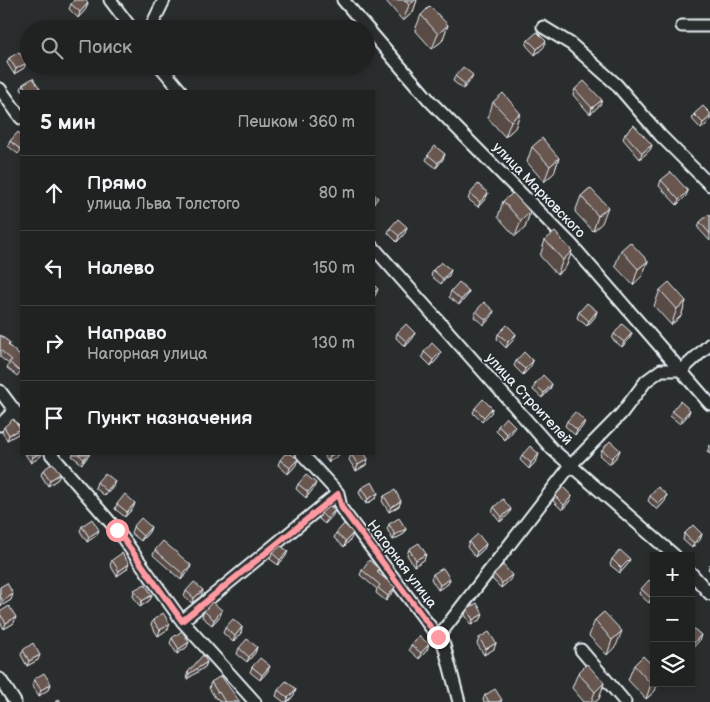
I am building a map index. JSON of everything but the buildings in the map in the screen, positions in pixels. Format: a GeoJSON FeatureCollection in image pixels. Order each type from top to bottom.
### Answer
{"type":"FeatureCollection","features":[{"type":"Feature","properties":{"kind":"street"},"geometry":{"type":"LineString","coordinates":[[110,0],[125,20]]}},
{"type":"Feature","properties":{"kind":"street"},"geometry":{"type":"LineString","coordinates":[[154,20],[164,0]]}},
{"type":"Feature","properties":{"kind":"street","name":"улица Марковского"},"geometry":{"type":"LineString","coordinates":[[343,0],[360,20]]}},
{"type":"Feature","properties":{"kind":"street"},"geometry":{"type":"LineString","coordinates":[[682,26],[710,26]]}},
{"type":"Feature","properties":{"kind":"street"},"geometry":{"type":"LineString","coordinates":[[543,27],[571,44],[616,84],[660,135],[710,185]]}},
{"type":"Feature","properties":{"kind":"street","name":"улица Марковского"},"geometry":{"type":"LineString","coordinates":[[375,37],[430,101],[571,244],[710,404]]}},
{"type":"Feature","properties":{"kind":"street"},"geometry":{"type":"LineString","coordinates":[[168,75],[180,90]]}},
{"type":"Feature","properties":{"kind":"street"},"geometry":{"type":"LineString","coordinates":[[0,89],[20,117]]}},
{"type":"Feature","properties":{"kind":"street","name":"улица Строителей"},"geometry":{"type":"LineString","coordinates":[[375,249],[552,449],[670,552]]}},
{"type":"Feature","properties":{"kind":"street"},"geometry":{"type":"LineString","coordinates":[[438,637],[571,464],[621,414],[646,381],[661,370],[682,370],[710,344]]}},
{"type":"Feature","properties":{"kind":"street"},"geometry":{"type":"LineString","coordinates":[[0,391],[18,415],[0,425]]}},
{"type":"Feature","properties":{"kind":"street"},"geometry":{"type":"LineString","coordinates":[[52,455],[117,530],[182,621],[256,702]]}},
{"type":"Feature","properties":{"kind":"street","name":"Нагорная улица"},"geometry":{"type":"LineString","coordinates":[[303,455],[338,494],[342,508],[444,645],[459,702]]}},
{"type":"Feature","properties":{"kind":"street"},"geometry":{"type":"LineString","coordinates":[[182,621],[338,494]]}},
{"type":"Feature","properties":{"kind":"street"},"geometry":{"type":"LineString","coordinates":[[695,577],[710,594]]}},
{"type":"Feature","properties":{"kind":"street"},"geometry":{"type":"LineString","coordinates":[[581,650],[624,702]]}},
{"type":"Feature","properties":{"kind":"street"},"geometry":{"type":"LineString","coordinates":[[0,679],[15,702]]}},
{"type":"Feature","properties":{"kind":"route"},"geometry":{"type":"LineString","coordinates":[[117,530],[182,621],[338,494],[342,508],[438,637]]}}]}
